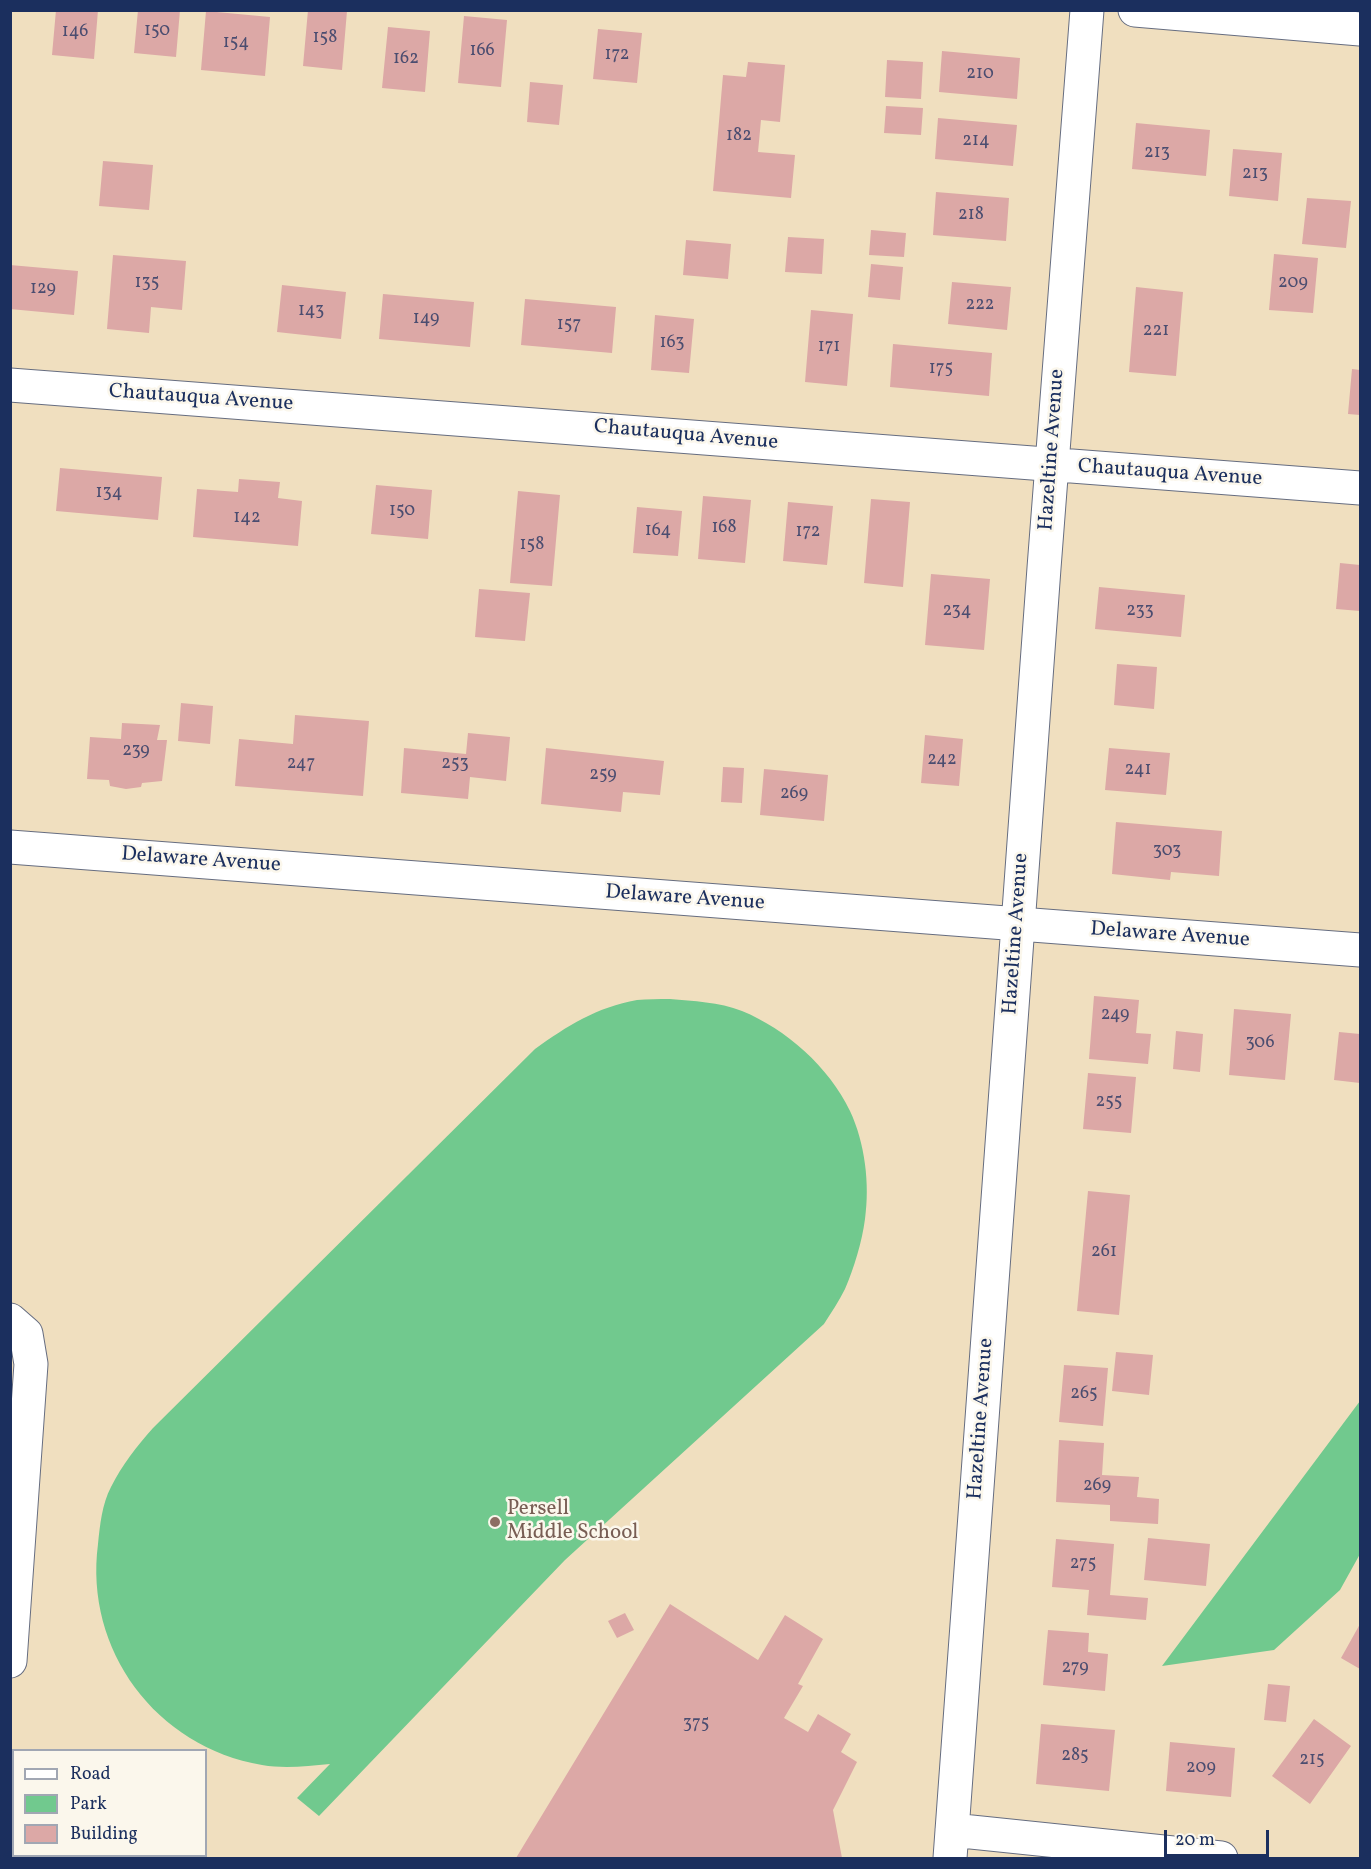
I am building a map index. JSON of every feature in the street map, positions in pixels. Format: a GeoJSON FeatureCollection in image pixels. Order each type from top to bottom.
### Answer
{"type":"FeatureCollection","features":[{"type":"Feature","properties":{"kind":"street","name":"Hazeltine Avenue"},"geometry":{"type":"LineString","coordinates":[[951,1844],[1051,465],[1087,10]]}},
{"type":"Feature","properties":{"kind":"street"},"geometry":{"type":"LineString","coordinates":[[1135,10],[1360,29]]}},
{"type":"Feature","properties":{"kind":"street","name":"Chautauqua Avenue"},"geometry":{"type":"LineString","coordinates":[[10,385],[1360,488]]}},
{"type":"Feature","properties":{"kind":"street","name":"Delaware Avenue"},"geometry":{"type":"LineString","coordinates":[[10,847],[1360,950]]}},
{"type":"Feature","properties":{"kind":"street"},"geometry":{"type":"LineString","coordinates":[[10,1661],[31,1364],[18,1327]]}},
{"type":"Feature","properties":{"kind":"street"},"geometry":{"type":"LineString","coordinates":[[951,1844],[1221,1858]]}},
{"type":"Feature","properties":{"kind":"green space"},"geometry":{"type":"Polygon","coordinates":[[[670,999],[724,1006],[758,1019],[805,1051],[841,1095],[855,1123],[863,1150],[867,1192],[862,1237],[845,1289],[824,1324],[565,1560],[319,1816],[297,1798],[330,1764],[296,1767],[271,1766],[224,1755],[190,1738],[160,1715],[135,1688],[116,1656],[103,1621],[97,1583],[98,1544],[103,1507],[108,1494],[125,1463],[153,1428],[535,1049],[571,1025],[609,1007],[637,1000],[670,999]]]}},
{"type":"Feature","properties":{"kind":"green space"},"geometry":{"type":"Polygon","coordinates":[[[1360,1401],[1360,1554],[1340,1590],[1274,1650],[1162,1666],[1360,1401]]]}},
{"type":"Feature","properties":{"kind":"building"},"geometry":{"type":"Polygon","coordinates":[[[56,10],[98,10],[94,59],[52,55],[56,10]]]}},
{"type":"Feature","properties":{"kind":"building"},"geometry":{"type":"Polygon","coordinates":[[[138,10],[180,10],[176,57],[134,53],[138,10]]]}},
{"type":"Feature","properties":{"kind":"building"},"geometry":{"type":"Polygon","coordinates":[[[308,10],[347,11],[342,70],[303,66],[308,10]]]}},
{"type":"Feature","properties":{"kind":"building"},"geometry":{"type":"Polygon","coordinates":[[[206,11],[270,17],[265,76],[201,70],[206,11]]]}},
{"type":"Feature","properties":{"kind":"building"},"geometry":{"type":"Polygon","coordinates":[[[464,16],[507,20],[501,87],[458,83],[464,16]]]}},
{"type":"Feature","properties":{"kind":"building"},"geometry":{"type":"Polygon","coordinates":[[[388,27],[430,31],[425,92],[382,88],[388,27]]]}},
{"type":"Feature","properties":{"kind":"building"},"geometry":{"type":"Polygon","coordinates":[[[598,29],[642,33],[637,83],[593,79],[598,29]]]}},
{"type":"Feature","properties":{"kind":"building"},"geometry":{"type":"Polygon","coordinates":[[[942,51],[1020,58],[1017,99],[939,92],[942,51]]]}},
{"type":"Feature","properties":{"kind":"building"},"geometry":{"type":"Polygon","coordinates":[[[887,60],[923,62],[921,99],[885,97],[887,60]]]}},
{"type":"Feature","properties":{"kind":"building"},"geometry":{"type":"Polygon","coordinates":[[[748,62],[785,65],[780,122],[761,120],[758,152],[795,155],[791,198],[713,191],[723,75],[746,77],[748,62]]]}},
{"type":"Feature","properties":{"kind":"building"},"geometry":{"type":"Polygon","coordinates":[[[530,82],[563,85],[559,125],[527,122],[530,82]]]}},
{"type":"Feature","properties":{"kind":"building"},"geometry":{"type":"Polygon","coordinates":[[[886,106],[923,108],[921,135],[884,133],[886,106]]]}},
{"type":"Feature","properties":{"kind":"building"},"geometry":{"type":"Polygon","coordinates":[[[938,118],[1017,125],[1013,166],[935,159],[938,118]]]}},
{"type":"Feature","properties":{"kind":"building"},"geometry":{"type":"Polygon","coordinates":[[[1136,123],[1210,130],[1206,176],[1132,169],[1136,123]]]}},
{"type":"Feature","properties":{"kind":"building"},"geometry":{"type":"Polygon","coordinates":[[[1233,149],[1282,153],[1278,201],[1229,196],[1233,149]]]}},
{"type":"Feature","properties":{"kind":"building"},"geometry":{"type":"Polygon","coordinates":[[[103,161],[153,165],[149,210],[99,206],[103,161]]]}},
{"type":"Feature","properties":{"kind":"building"},"geometry":{"type":"Polygon","coordinates":[[[936,192],[1009,198],[1006,241],[933,235],[936,192]]]}},
{"type":"Feature","properties":{"kind":"building"},"geometry":{"type":"Polygon","coordinates":[[[1307,198],[1351,201],[1346,248],[1302,244],[1307,198]]]}},
{"type":"Feature","properties":{"kind":"building"},"geometry":{"type":"Polygon","coordinates":[[[871,230],[906,233],[904,257],[869,255],[871,230]]]}},
{"type":"Feature","properties":{"kind":"building"},"geometry":{"type":"Polygon","coordinates":[[[788,237],[824,239],[822,274],[785,272],[788,237]]]}},
{"type":"Feature","properties":{"kind":"building"},"geometry":{"type":"Polygon","coordinates":[[[686,240],[731,244],[728,279],[683,275],[686,240]]]}},
{"type":"Feature","properties":{"kind":"building"},"geometry":{"type":"Polygon","coordinates":[[[1274,254],[1318,258],[1313,313],[1269,310],[1274,254]]]}},
{"type":"Feature","properties":{"kind":"building"},"geometry":{"type":"Polygon","coordinates":[[[113,255],[186,261],[182,310],[151,307],[149,333],[107,329],[113,255]]]}},
{"type":"Feature","properties":{"kind":"building"},"geometry":{"type":"Polygon","coordinates":[[[871,264],[903,267],[900,300],[868,297],[871,264]]]}},
{"type":"Feature","properties":{"kind":"building"},"geometry":{"type":"Polygon","coordinates":[[[10,265],[78,271],[74,315],[10,309],[10,265]]]}},
{"type":"Feature","properties":{"kind":"building"},"geometry":{"type":"Polygon","coordinates":[[[952,282],[1011,287],[1007,330],[948,324],[952,282]]]}},
{"type":"Feature","properties":{"kind":"building"},"geometry":{"type":"Polygon","coordinates":[[[282,285],[346,292],[341,339],[277,332],[282,285]]]}},
{"type":"Feature","properties":{"kind":"building"},"geometry":{"type":"Polygon","coordinates":[[[1136,287],[1183,292],[1176,376],[1129,372],[1136,287]]]}},
{"type":"Feature","properties":{"kind":"building"},"geometry":{"type":"Polygon","coordinates":[[[383,294],[474,302],[470,347],[379,339],[383,294]]]}},
{"type":"Feature","properties":{"kind":"building"},"geometry":{"type":"Polygon","coordinates":[[[525,299],[616,307],[612,353],[521,345],[525,299]]]}},
{"type":"Feature","properties":{"kind":"building"},"geometry":{"type":"Polygon","coordinates":[[[811,310],[853,314],[847,386],[805,382],[811,310]]]}},
{"type":"Feature","properties":{"kind":"building"},"geometry":{"type":"Polygon","coordinates":[[[655,315],[694,319],[689,373],[651,370],[655,315]]]}},
{"type":"Feature","properties":{"kind":"building"},"geometry":{"type":"Polygon","coordinates":[[[893,344],[992,353],[989,396],[890,387],[893,344]]]}},
{"type":"Feature","properties":{"kind":"building"},"geometry":{"type":"Polygon","coordinates":[[[1352,369],[1360,370],[1360,415],[1348,414],[1352,369]]]}},
{"type":"Feature","properties":{"kind":"building"},"geometry":{"type":"Polygon","coordinates":[[[60,468],[162,477],[158,520],[56,511],[60,468]]]}},
{"type":"Feature","properties":{"kind":"building"},"geometry":{"type":"Polygon","coordinates":[[[239,479],[280,482],[278,498],[302,501],[298,546],[193,537],[197,489],[238,492],[239,479]]]}},
{"type":"Feature","properties":{"kind":"building"},"geometry":{"type":"Polygon","coordinates":[[[376,485],[432,490],[428,539],[371,534],[376,485]]]}},
{"type":"Feature","properties":{"kind":"building"},"geometry":{"type":"Polygon","coordinates":[[[518,491],[560,495],[552,586],[510,583],[518,491]]]}},
{"type":"Feature","properties":{"kind":"building"},"geometry":{"type":"Polygon","coordinates":[[[703,496],[751,500],[745,563],[698,559],[703,496]]]}},
{"type":"Feature","properties":{"kind":"building"},"geometry":{"type":"Polygon","coordinates":[[[871,499],[910,502],[903,587],[864,583],[871,499]]]}},
{"type":"Feature","properties":{"kind":"building"},"geometry":{"type":"Polygon","coordinates":[[[788,502],[833,506],[827,565],[783,561],[788,502]]]}},
{"type":"Feature","properties":{"kind":"building"},"geometry":{"type":"Polygon","coordinates":[[[637,507],[682,511],[678,556],[633,553],[637,507]]]}},
{"type":"Feature","properties":{"kind":"building"},"geometry":{"type":"Polygon","coordinates":[[[1340,563],[1360,565],[1360,611],[1336,609],[1340,563]]]}},
{"type":"Feature","properties":{"kind":"building"},"geometry":{"type":"Polygon","coordinates":[[[931,574],[990,579],[984,650],[925,645],[931,574]]]}},
{"type":"Feature","properties":{"kind":"building"},"geometry":{"type":"Polygon","coordinates":[[[1099,587],[1185,595],[1181,637],[1095,629],[1099,587]]]}},
{"type":"Feature","properties":{"kind":"building"},"geometry":{"type":"Polygon","coordinates":[[[479,589],[530,593],[525,641],[475,637],[479,589]]]}},
{"type":"Feature","properties":{"kind":"building"},"geometry":{"type":"Polygon","coordinates":[[[1117,664],[1157,667],[1154,709],[1114,705],[1117,664]]]}},
{"type":"Feature","properties":{"kind":"building"},"geometry":{"type":"Polygon","coordinates":[[[181,703],[213,706],[210,744],[178,741],[181,703]]]}},
{"type":"Feature","properties":{"kind":"building"},"geometry":{"type":"Polygon","coordinates":[[[295,715],[369,721],[363,796],[235,786],[239,739],[293,744],[295,715]]]}},
{"type":"Feature","properties":{"kind":"building"},"geometry":{"type":"Polygon","coordinates":[[[122,723],[160,725],[157,740],[167,740],[162,781],[142,783],[141,787],[126,789],[110,786],[109,780],[87,779],[90,737],[121,739],[122,723]]]}},
{"type":"Feature","properties":{"kind":"building"},"geometry":{"type":"Polygon","coordinates":[[[468,733],[510,737],[506,781],[470,777],[468,799],[401,793],[404,748],[466,754],[468,733]]]}},
{"type":"Feature","properties":{"kind":"building"},"geometry":{"type":"Polygon","coordinates":[[[925,735],[963,739],[959,786],[921,783],[925,735]]]}},
{"type":"Feature","properties":{"kind":"building"},"geometry":{"type":"Polygon","coordinates":[[[546,748],[664,761],[660,795],[623,792],[621,812],[541,804],[546,748]]]}},
{"type":"Feature","properties":{"kind":"building"},"geometry":{"type":"Polygon","coordinates":[[[1109,748],[1170,753],[1166,795],[1105,790],[1109,748]]]}},
{"type":"Feature","properties":{"kind":"building"},"geometry":{"type":"Polygon","coordinates":[[[723,767],[744,768],[742,803],[721,802],[723,767]]]}},
{"type":"Feature","properties":{"kind":"building"},"geometry":{"type":"Polygon","coordinates":[[[764,769],[828,775],[824,821],[760,815],[764,769]]]}},
{"type":"Feature","properties":{"kind":"building"},"geometry":{"type":"Polygon","coordinates":[[[1116,822],[1222,831],[1219,876],[1171,872],[1170,880],[1112,874],[1116,822]]]}},
{"type":"Feature","properties":{"kind":"building"},"geometry":{"type":"Polygon","coordinates":[[[1094,996],[1139,1000],[1136,1033],[1151,1034],[1148,1064],[1089,1059],[1094,996]]]}},
{"type":"Feature","properties":{"kind":"building"},"geometry":{"type":"Polygon","coordinates":[[[1234,1009],[1291,1014],[1285,1080],[1229,1075],[1234,1009]]]}},
{"type":"Feature","properties":{"kind":"building"},"geometry":{"type":"Polygon","coordinates":[[[1176,1031],[1203,1034],[1200,1072],[1173,1069],[1176,1031]]]}},
{"type":"Feature","properties":{"kind":"building"},"geometry":{"type":"Polygon","coordinates":[[[1339,1032],[1360,1034],[1360,1083],[1334,1080],[1339,1032]]]}},
{"type":"Feature","properties":{"kind":"building"},"geometry":{"type":"Polygon","coordinates":[[[1088,1073],[1136,1077],[1131,1133],[1083,1129],[1088,1073]]]}},
{"type":"Feature","properties":{"kind":"building"},"geometry":{"type":"Polygon","coordinates":[[[1088,1191],[1130,1195],[1119,1315],[1077,1311],[1088,1191]]]}},
{"type":"Feature","properties":{"kind":"building"},"geometry":{"type":"Polygon","coordinates":[[[1116,1352],[1153,1355],[1149,1395],[1112,1391],[1116,1352]]]}},
{"type":"Feature","properties":{"kind":"building"},"geometry":{"type":"Polygon","coordinates":[[[1064,1365],[1108,1368],[1103,1426],[1059,1422],[1064,1365]]]}},
{"type":"Feature","properties":{"kind":"building"},"geometry":{"type":"Polygon","coordinates":[[[1059,1440],[1104,1443],[1102,1475],[1139,1477],[1137,1497],[1159,1499],[1158,1524],[1110,1521],[1110,1505],[1056,1502],[1059,1440]]]}},
{"type":"Feature","properties":{"kind":"building"},"geometry":{"type":"Polygon","coordinates":[[[1148,1538],[1210,1544],[1206,1586],[1144,1580],[1148,1538]]]}},
{"type":"Feature","properties":{"kind":"building"},"geometry":{"type":"Polygon","coordinates":[[[1056,1539],[1114,1544],[1110,1595],[1148,1598],[1146,1620],[1087,1615],[1089,1590],[1052,1587],[1056,1539]]]}},
{"type":"Feature","properties":{"kind":"building"},"geometry":{"type":"Polygon","coordinates":[[[670,1604],[758,1660],[785,1615],[823,1639],[798,1684],[803,1686],[784,1718],[808,1732],[818,1714],[851,1734],[841,1752],[857,1762],[833,1810],[842,1858],[516,1858],[670,1604]]]}},
{"type":"Feature","properties":{"kind":"building"},"geometry":{"type":"Polygon","coordinates":[[[625,1613],[634,1630],[617,1638],[608,1621],[625,1613]]]}},
{"type":"Feature","properties":{"kind":"building"},"geometry":{"type":"Polygon","coordinates":[[[1360,1624],[1360,1669],[1341,1658],[1360,1624]]]}},
{"type":"Feature","properties":{"kind":"building"},"geometry":{"type":"Polygon","coordinates":[[[1048,1630],[1089,1633],[1088,1652],[1108,1654],[1105,1691],[1043,1685],[1048,1630]]]}},
{"type":"Feature","properties":{"kind":"building"},"geometry":{"type":"Polygon","coordinates":[[[1268,1684],[1290,1686],[1286,1722],[1264,1720],[1268,1684]]]}},
{"type":"Feature","properties":{"kind":"building"},"geometry":{"type":"Polygon","coordinates":[[[1314,1719],[1351,1746],[1310,1804],[1272,1776],[1314,1719]]]}},
{"type":"Feature","properties":{"kind":"building"},"geometry":{"type":"Polygon","coordinates":[[[1041,1724],[1115,1730],[1109,1791],[1036,1784],[1041,1724]]]}},
{"type":"Feature","properties":{"kind":"building"},"geometry":{"type":"Polygon","coordinates":[[[1170,1742],[1235,1748],[1231,1797],[1166,1791],[1170,1742]]]}},
{"type":"Feature","properties":{"kind":"place","name":"Persell Middle School"},"geometry":{"type":"Point","coordinates":[495,1522]}}]}
